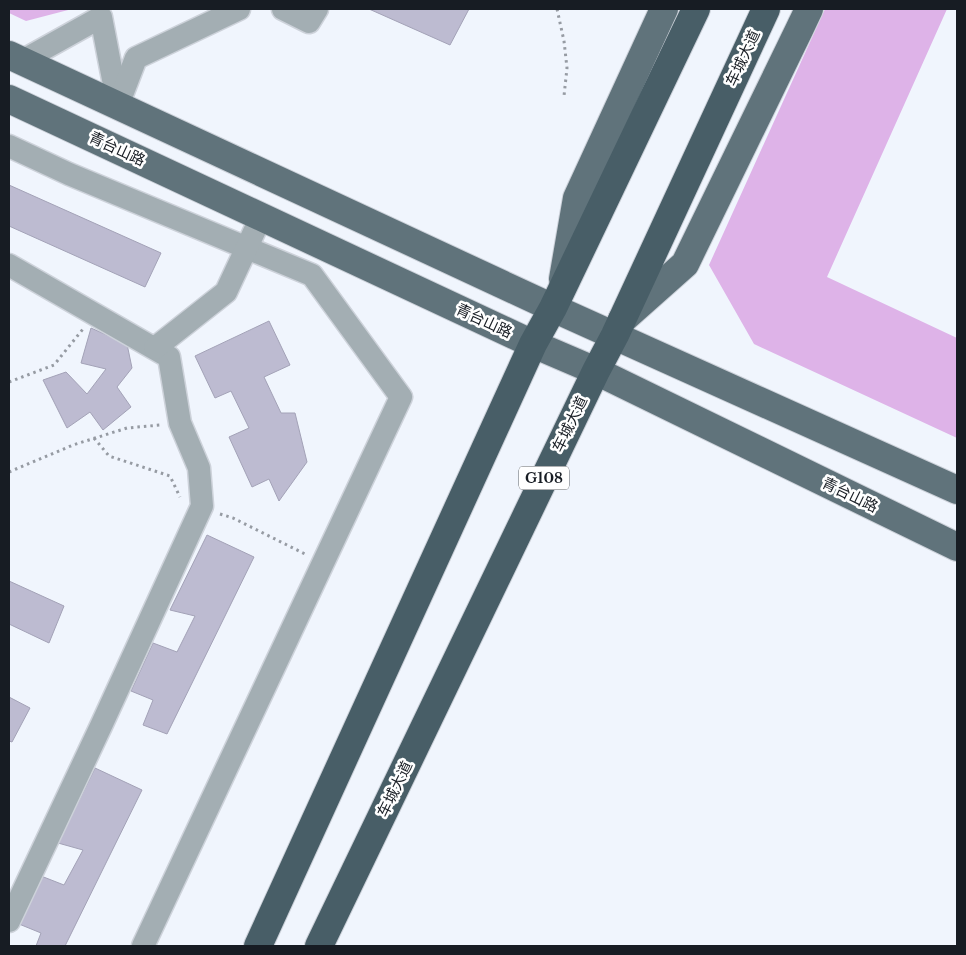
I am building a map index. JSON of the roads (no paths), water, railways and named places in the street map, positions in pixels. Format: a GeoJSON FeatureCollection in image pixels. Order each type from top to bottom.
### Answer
{"type":"FeatureCollection","features":[{"type":"Feature","properties":{"kind":"highway"},"geometry":{"type":"LineString","coordinates":[[258,946],[533,344],[557,300],[696,9]]}},
{"type":"Feature","properties":{"kind":"highway","name":"车城大道"},"geometry":{"type":"LineString","coordinates":[[319,946],[618,327],[766,9]]}},
{"type":"Feature","properties":{"kind":"main road"},"geometry":{"type":"LineString","coordinates":[[557,300],[576,198],[664,9]]}},
{"type":"Feature","properties":{"kind":"main road"},"geometry":{"type":"LineString","coordinates":[[618,327],[685,264],[808,9]]}},
{"type":"Feature","properties":{"kind":"main road"},"geometry":{"type":"LineString","coordinates":[[16,58],[618,327],[957,490]]}},
{"type":"Feature","properties":{"kind":"main road","name":"青台山路"},"geometry":{"type":"LineString","coordinates":[[9,99],[533,344],[596,371],[957,547]]}},
{"type":"Feature","properties":{"kind":"street"},"geometry":{"type":"LineString","coordinates":[[118,105],[136,58],[239,9]]}},
{"type":"Feature","properties":{"kind":"street"},"geometry":{"type":"LineString","coordinates":[[283,9],[309,22],[317,9]]}},
{"type":"Feature","properties":{"kind":"street"},"geometry":{"type":"LineString","coordinates":[[16,58],[103,13],[118,105]]}},
{"type":"Feature","properties":{"kind":"street"},"geometry":{"type":"LineString","coordinates":[[9,146],[69,174],[312,275],[401,397],[143,946]]}},
{"type":"Feature","properties":{"kind":"street"},"geometry":{"type":"LineString","coordinates":[[155,348],[226,292],[261,217]]}},
{"type":"Feature","properties":{"kind":"street"},"geometry":{"type":"LineString","coordinates":[[9,265],[169,357],[180,423],[199,468],[202,506],[9,921]]}}]}
